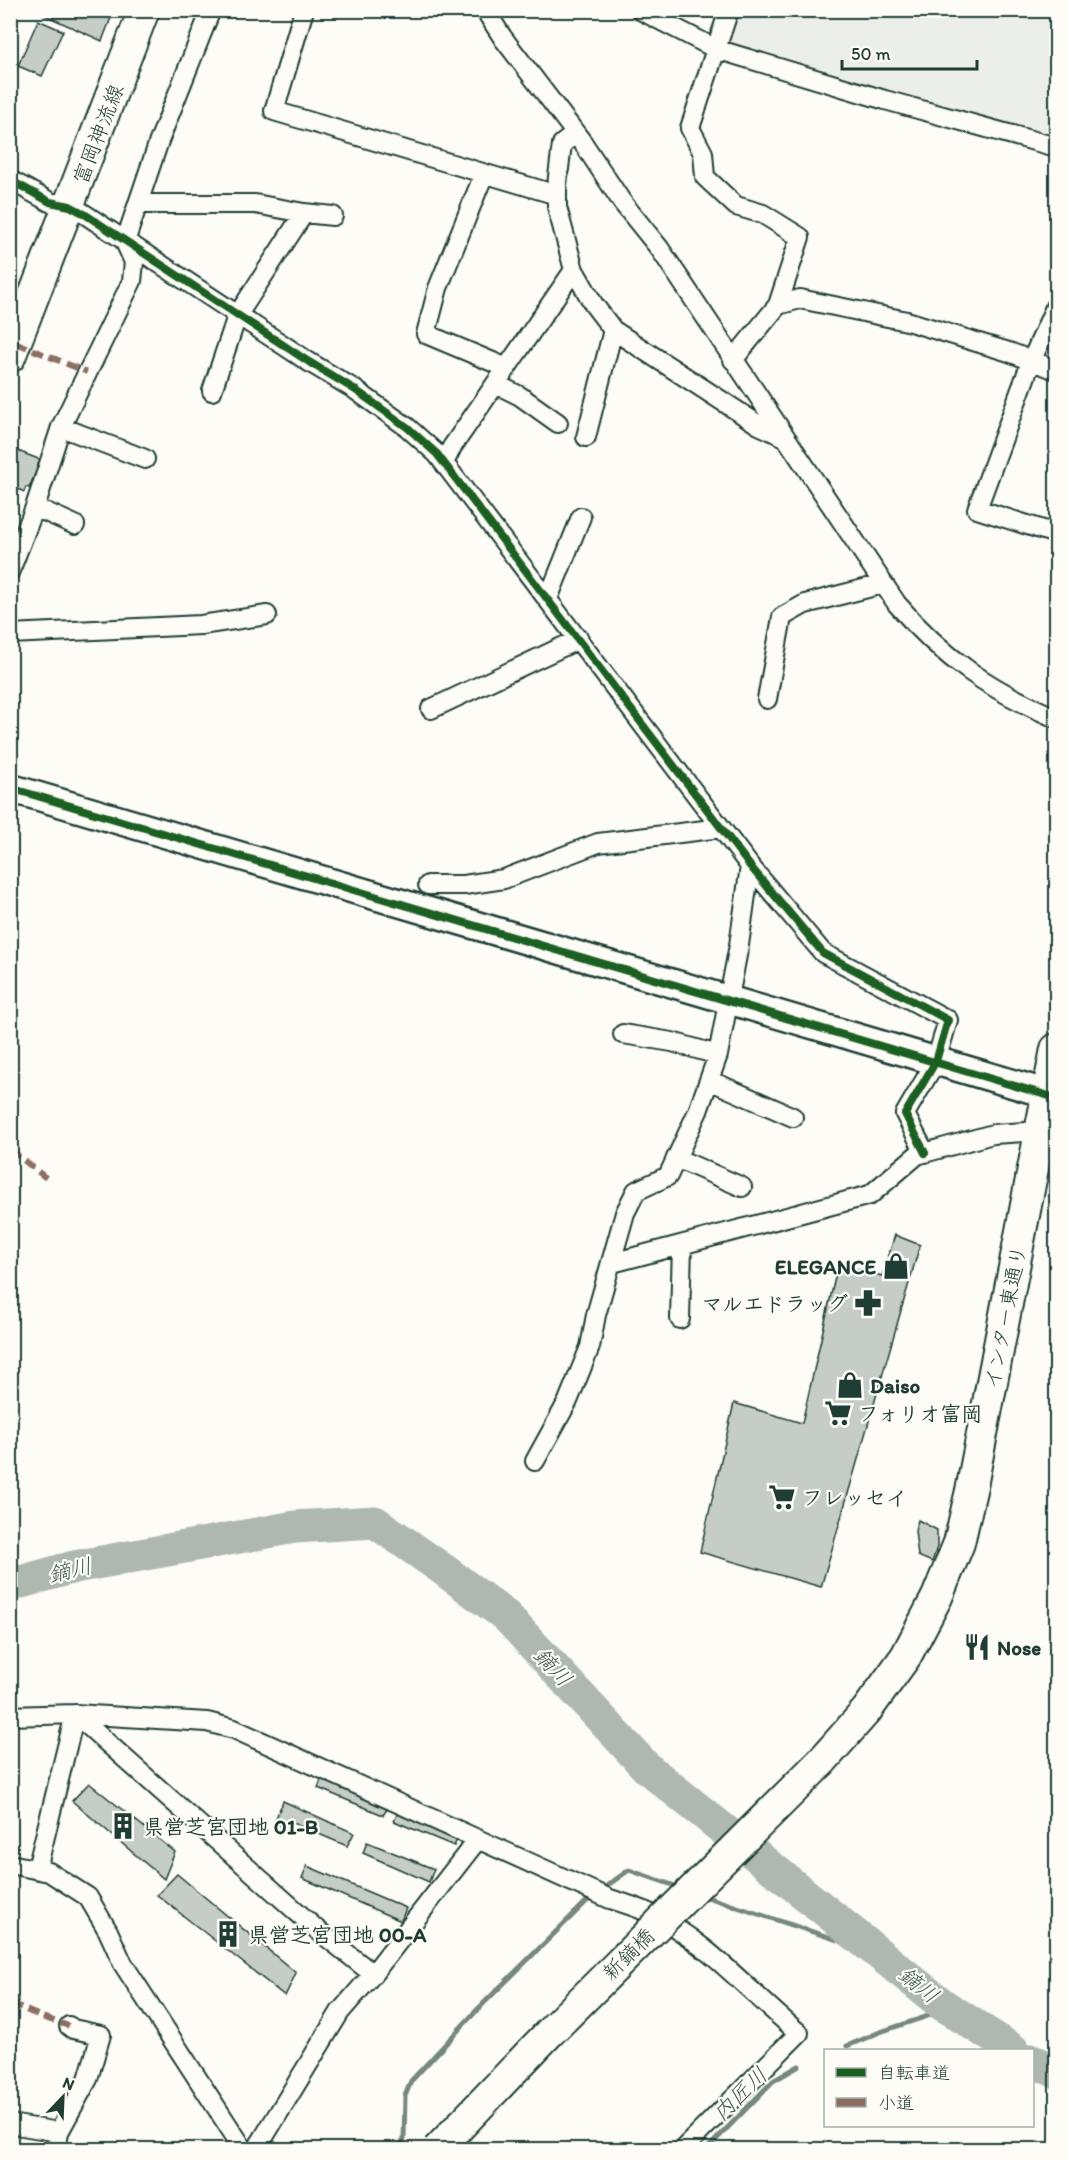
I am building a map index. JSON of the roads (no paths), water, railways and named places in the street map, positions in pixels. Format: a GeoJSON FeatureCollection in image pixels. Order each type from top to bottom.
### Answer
{"type":"FeatureCollection","features":[{"type":"Feature","properties":{"kind":"main road","name":"富岡神流線"},"geometry":{"type":"LineString","coordinates":[[10,357],[144,10]]}},
{"type":"Feature","properties":{"kind":"main road","name":"インター東通り"},"geometry":{"type":"LineString","coordinates":[[822,1761],[867,1710],[906,1656],[937,1597],[959,1543],[1041,1131],[1052,1096],[1056,1048]]}},
{"type":"Feature","properties":{"kind":"main road","name":"新鏑橋"},"geometry":{"type":"LineString","coordinates":[[437,2150],[549,2032],[822,1761]]}},
{"type":"Feature","properties":{"kind":"street"},"geometry":{"type":"LineString","coordinates":[[10,571],[35,507],[61,427],[132,281],[134,262],[125,242],[159,141],[211,10]]}},
{"type":"Feature","properties":{"kind":"street"},"geometry":{"type":"LineString","coordinates":[[304,10],[274,111],[557,195]]}},
{"type":"Feature","properties":{"kind":"street"},"geometry":{"type":"LineString","coordinates":[[485,10],[622,202],[660,249],[897,604],[919,630],[968,672],[1017,702],[1056,718]]}},
{"type":"Feature","properties":{"kind":"street"},"geometry":{"type":"LineString","coordinates":[[640,10],[716,49],[885,100],[1056,147]]}},
{"type":"Feature","properties":{"kind":"street"},"geometry":{"type":"LineString","coordinates":[[729,10],[690,128],[703,153],[705,177],[736,206],[763,214],[800,237],[778,305],[733,360]]}},
{"type":"Feature","properties":{"kind":"street"},"geometry":{"type":"LineString","coordinates":[[575,134],[562,144],[557,207],[574,270],[594,305],[613,330],[759,425],[784,437]]}},
{"type":"Feature","properties":{"kind":"street"},"geometry":{"type":"LineString","coordinates":[[484,174],[438,288],[426,334],[507,368]]}},
{"type":"Feature","properties":{"kind":"street"},"geometry":{"type":"LineString","coordinates":[[10,180],[50,202],[70,206],[237,316],[354,388],[407,428],[444,463],[750,866],[823,953],[948,1020],[936,1061],[905,1114],[925,1153]]}},
{"type":"Feature","properties":{"kind":"street"},"geometry":{"type":"LineString","coordinates":[[139,204],[255,204],[333,216]]}},
{"type":"Feature","properties":{"kind":"street"},"geometry":{"type":"LineString","coordinates":[[212,390],[237,316],[304,213]]}},
{"type":"Feature","properties":{"kind":"street"},"geometry":{"type":"LineString","coordinates":[[444,463],[452,447],[574,270]]}},
{"type":"Feature","properties":{"kind":"street"},"geometry":{"type":"LineString","coordinates":[[778,305],[800,300],[907,321],[1009,352],[1056,370]]}},
{"type":"Feature","properties":{"kind":"street"},"geometry":{"type":"LineString","coordinates":[[1056,305],[1031,362],[977,509],[1056,534]]}},
{"type":"Feature","properties":{"kind":"street"},"geometry":{"type":"LineString","coordinates":[[586,437],[613,330]]}},
{"type":"Feature","properties":{"kind":"street"},"geometry":{"type":"LineString","coordinates":[[496,384],[520,396],[558,423]]}},
{"type":"Feature","properties":{"kind":"street"},"geometry":{"type":"LineString","coordinates":[[61,427],[145,459]]}},
{"type":"Feature","properties":{"kind":"street"},"geometry":{"type":"LineString","coordinates":[[35,507],[75,525]]}},
{"type":"Feature","properties":{"kind":"street"},"geometry":{"type":"LineString","coordinates":[[548,598],[581,517]]}},
{"type":"Feature","properties":{"kind":"street"},"geometry":{"type":"LineString","coordinates":[[767,699],[782,617],[805,604],[883,584]]}},
{"type":"Feature","properties":{"kind":"street"},"geometry":{"type":"LineString","coordinates":[[10,634],[201,626],[267,615]]}},
{"type":"Feature","properties":{"kind":"street"},"geometry":{"type":"LineString","coordinates":[[431,709],[579,639]]}},
{"type":"Feature","properties":{"kind":"street"},"geometry":{"type":"LineString","coordinates":[[10,788],[1052,1096]]}},
{"type":"Feature","properties":{"kind":"street"},"geometry":{"type":"LineString","coordinates":[[428,885],[464,885],[504,879],[598,843],[721,828]]}},
{"type":"Feature","properties":{"kind":"street"},"geometry":{"type":"LineString","coordinates":[[535,1461],[568,1401],[590,1347],[596,1315],[626,1213],[636,1191],[668,1176],[698,1111],[718,1055],[750,866]]}},
{"type":"Feature","properties":{"kind":"street"},"geometry":{"type":"LineString","coordinates":[[623,1034],[672,1042],[718,1055]]}},
{"type":"Feature","properties":{"kind":"street"},"geometry":{"type":"LineString","coordinates":[[709,1080],[793,1116]]}},
{"type":"Feature","properties":{"kind":"street"},"geometry":{"type":"LineString","coordinates":[[612,1263],[870,1195],[917,1155],[993,1134],[1041,1131]]}},
{"type":"Feature","properties":{"kind":"street"},"geometry":{"type":"LineString","coordinates":[[676,1158],[741,1187]]}},
{"type":"Feature","properties":{"kind":"street"},"geometry":{"type":"LineString","coordinates":[[680,1319],[682,1245]]}},
{"type":"Feature","properties":{"kind":"street"},"geometry":{"type":"LineString","coordinates":[[10,1716],[75,1714],[207,1722],[234,1729],[610,1899],[649,1912],[702,1946],[766,2006],[799,2033],[682,2150]]}},
{"type":"Feature","properties":{"kind":"street"},"geometry":{"type":"LineString","coordinates":[[37,1869],[75,1714]]}},
{"type":"Feature","properties":{"kind":"street"},"geometry":{"type":"LineString","coordinates":[[75,1714],[315,1928],[373,1974]]}},
{"type":"Feature","properties":{"kind":"street"},"geometry":{"type":"LineString","coordinates":[[256,2150],[340,2012],[373,1974],[478,1839]]}},
{"type":"Feature","properties":{"kind":"street"},"geometry":{"type":"LineString","coordinates":[[10,1864],[49,1872],[88,1897],[108,1931],[123,1964],[244,2150]]}},
{"type":"Feature","properties":{"kind":"street"},"geometry":{"type":"LineString","coordinates":[[10,2124],[58,2141],[88,2079],[101,2035],[73,2029],[69,2026]]}},
{"type":"Feature","properties":{"kind":"waterway","name":"鏑川"},"geometry":{"type":"LineString","coordinates":[[10,1585],[74,1567],[295,1527],[375,1522],[506,1616],[647,1768],[943,2005],[1011,2049]]}},
{"type":"Feature","properties":{"kind":"waterway"},"geometry":{"type":"LineString","coordinates":[[601,1890],[629,1870],[681,1888]]}},
{"type":"Feature","properties":{"kind":"waterway"},"geometry":{"type":"LineString","coordinates":[[398,2150],[404,2139],[405,2096],[411,2081],[478,2009],[593,1895]]}},
{"type":"Feature","properties":{"kind":"waterway"},"geometry":{"type":"LineString","coordinates":[[701,1895],[880,1954]]}},
{"type":"Feature","properties":{"kind":"waterway","name":"内匠川"},"geometry":{"type":"LineString","coordinates":[[847,2046],[880,2032],[949,2009]]}},
{"type":"Feature","properties":{"kind":"waterway","name":"鏑川"},"geometry":{"type":"LineString","coordinates":[[1034,2061],[1056,2072]]}},
{"type":"Feature","properties":{"kind":"waterway","name":"内匠川"},"geometry":{"type":"LineString","coordinates":[[706,2150],[773,2081],[799,2066]]}},
{"type":"Feature","properties":{"kind":"place","name":"ELEGANCE"},"geometry":{"type":"Point","coordinates":[896,1266]}},
{"type":"Feature","properties":{"kind":"place","name":"マルエドラッグ"},"geometry":{"type":"Point","coordinates":[868,1303]}},
{"type":"Feature","properties":{"kind":"place","name":"Daiso"},"geometry":{"type":"Point","coordinates":[850,1385]}},
{"type":"Feature","properties":{"kind":"place","name":"フォリオ富岡"},"geometry":{"type":"Point","coordinates":[838,1413]}},
{"type":"Feature","properties":{"kind":"place","name":"フレッセイ"},"geometry":{"type":"Point","coordinates":[782,1497]}},
{"type":"Feature","properties":{"kind":"place","name":"Nose"},"geometry":{"type":"Point","coordinates":[977,1647]}},
{"type":"Feature","properties":{"kind":"place","name":"県営芝宮団地 01-B"},"geometry":{"type":"Point","coordinates":[123,1826]}},
{"type":"Feature","properties":{"kind":"place","name":"県営芝宮団地 00-A"},"geometry":{"type":"Point","coordinates":[228,1934]}}]}
